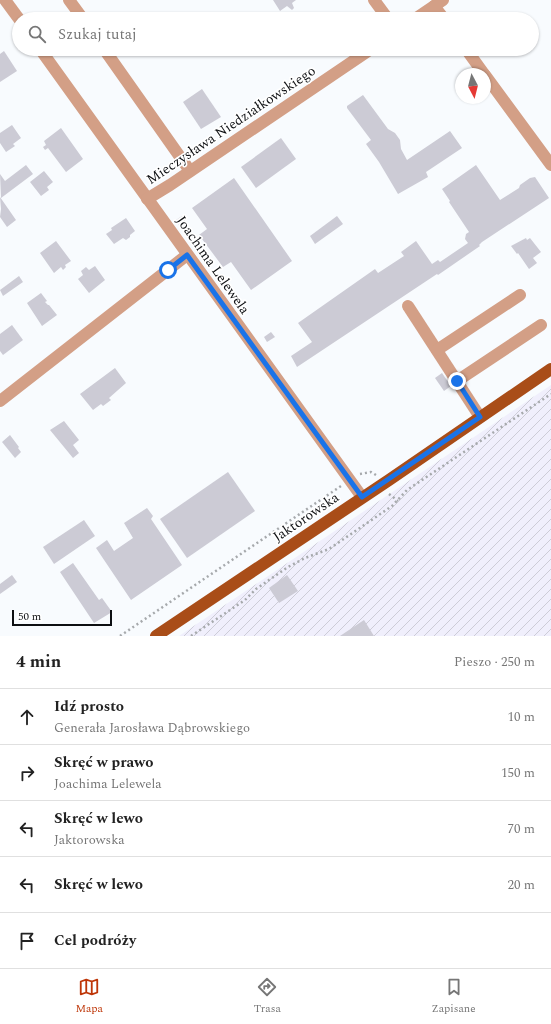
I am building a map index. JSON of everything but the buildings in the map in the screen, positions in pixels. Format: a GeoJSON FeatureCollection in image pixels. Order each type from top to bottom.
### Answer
{"type":"FeatureCollection","features":[{"type":"Feature","properties":{"kind":"main road","name":"Jaktorowska"},"geometry":{"type":"LineString","coordinates":[[156,636],[551,368]]}},
{"type":"Feature","properties":{"kind":"street"},"geometry":{"type":"LineString","coordinates":[[5,0],[14,12]]}},
{"type":"Feature","properties":{"kind":"street"},"geometry":{"type":"LineString","coordinates":[[69,0],[78,12]]}},
{"type":"Feature","properties":{"kind":"street"},"geometry":{"type":"LineString","coordinates":[[374,0],[383,12]]}},
{"type":"Feature","properties":{"kind":"street"},"geometry":{"type":"LineString","coordinates":[[425,12],[438,3]]}},
{"type":"Feature","properties":{"kind":"street","name":"Joachima Lelewela"},"geometry":{"type":"LineString","coordinates":[[45,56],[362,497]]}},
{"type":"Feature","properties":{"kind":"street"},"geometry":{"type":"LineString","coordinates":[[109,56],[190,171]]}},
{"type":"Feature","properties":{"kind":"street","name":"Mieczysława Niedziałkowskiego"},"geometry":{"type":"LineString","coordinates":[[147,199],[361,56]]}},
{"type":"Feature","properties":{"kind":"street"},"geometry":{"type":"LineString","coordinates":[[471,56],[479,68]]}},
{"type":"Feature","properties":{"kind":"street"},"geometry":{"type":"LineString","coordinates":[[491,85],[551,166]]}},
{"type":"Feature","properties":{"kind":"street"},"geometry":{"type":"LineString","coordinates":[[0,402],[187,255]]}},
{"type":"Feature","properties":{"kind":"street"},"geometry":{"type":"LineString","coordinates":[[437,350],[520,295]]}},
{"type":"Feature","properties":{"kind":"street"},"geometry":{"type":"LineString","coordinates":[[408,306],[480,417]]}},
{"type":"Feature","properties":{"kind":"street"},"geometry":{"type":"LineString","coordinates":[[457,381],[541,325]]}},
{"type":"Feature","properties":{"kind":"path"},"geometry":{"type":"LineString","coordinates":[[191,636],[245,600],[256,589],[288,567],[335,545],[392,506],[408,490],[551,394]]}},
{"type":"Feature","properties":{"kind":"path"},"geometry":{"type":"LineString","coordinates":[[120,636],[340,488]]}},
{"type":"Feature","properties":{"kind":"shaded area"},"geometry":{"type":"Polygon","coordinates":[[[551,385],[551,636],[179,636],[551,385]]]}},
{"type":"Feature","properties":{"kind":"route"},"geometry":{"type":"LineString","coordinates":[[168,270],[187,255],[362,497],[480,417],[457,381]]}}]}
